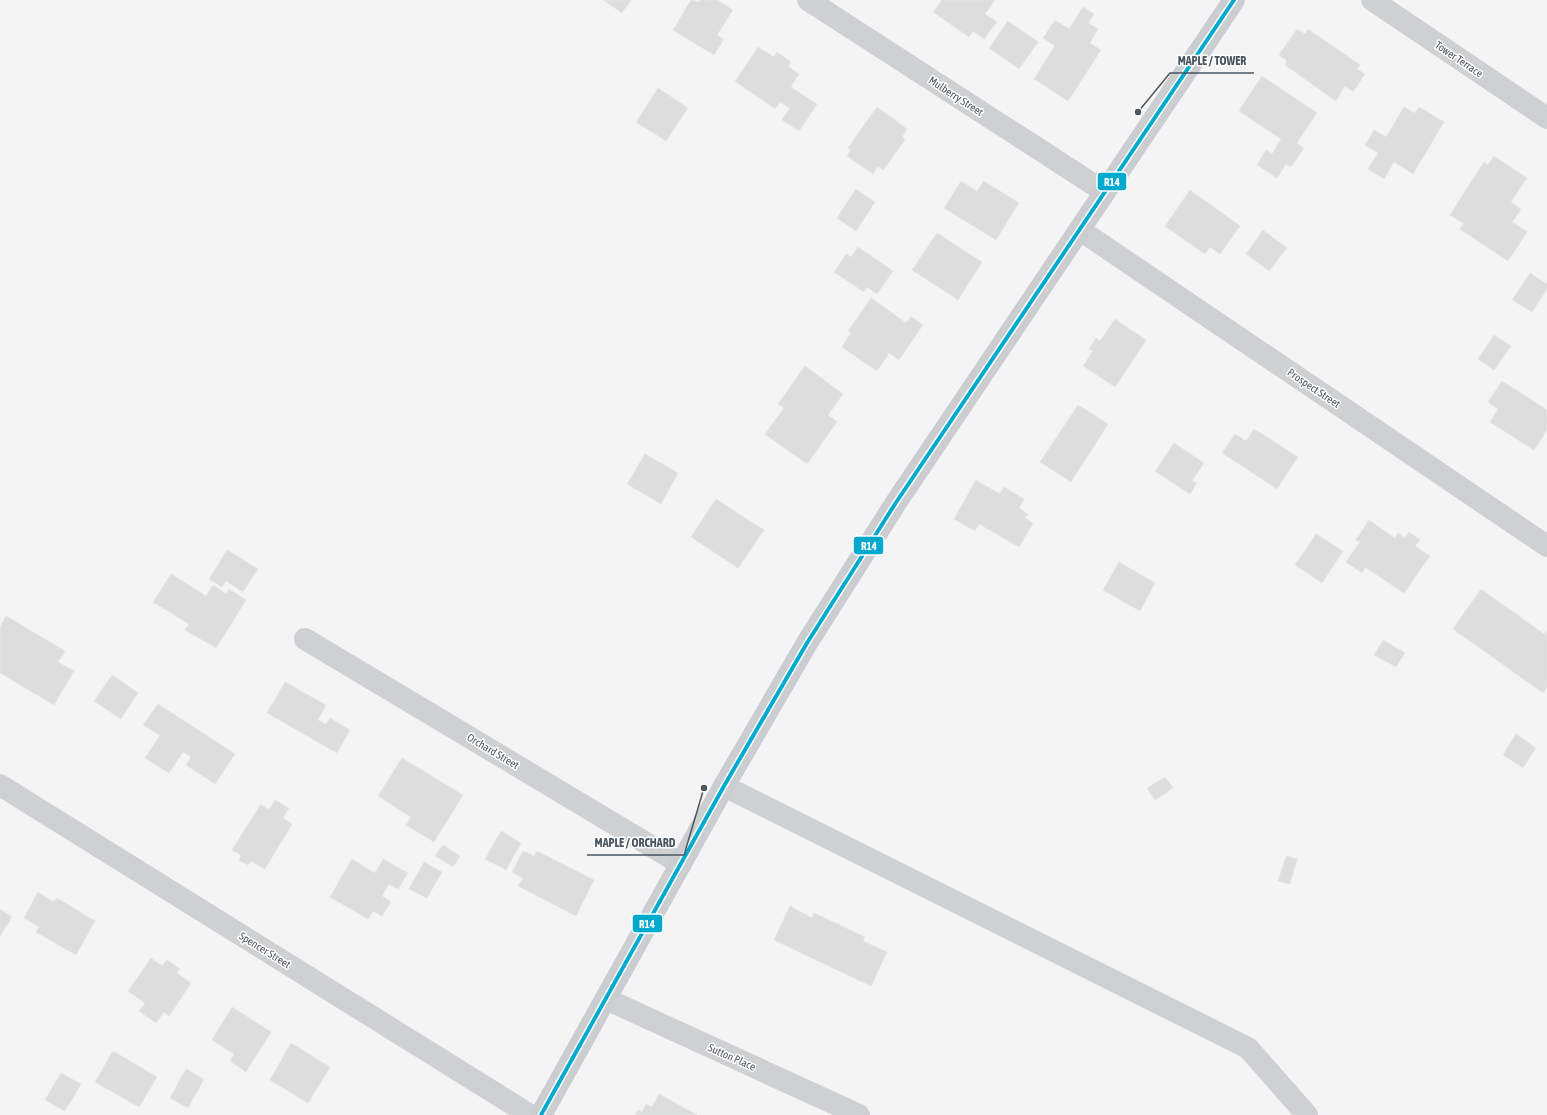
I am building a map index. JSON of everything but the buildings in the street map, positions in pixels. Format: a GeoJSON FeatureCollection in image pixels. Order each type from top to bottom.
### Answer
{"type":"FeatureCollection","features":[{"type":"Feature","properties":{"kind":"main road"},"geometry":{"type":"LineString","coordinates":[[541,1115],[724,786],[807,643],[895,504],[1234,0]]}},
{"type":"Feature","properties":{"kind":"street","name":"Mulberry Street"},"geometry":{"type":"LineString","coordinates":[[808,0],[1105,192]]}},
{"type":"Feature","properties":{"kind":"street","name":"Tower Terrace"},"geometry":{"type":"LineString","coordinates":[[1372,0],[1547,118]]}},
{"type":"Feature","properties":{"kind":"street","name":"Prospect Street"},"geometry":{"type":"LineString","coordinates":[[1080,230],[1547,546]]}},
{"type":"Feature","properties":{"kind":"street","name":"Orchard Street"},"geometry":{"type":"LineString","coordinates":[[305,639],[681,864]]}},
{"type":"Feature","properties":{"kind":"street","name":"Spencer Street"},"geometry":{"type":"LineString","coordinates":[[0,785],[530,1115]]}},
{"type":"Feature","properties":{"kind":"street"},"geometry":{"type":"LineString","coordinates":[[724,786],[1248,1048],[1307,1115]]}},
{"type":"Feature","properties":{"kind":"street","name":"Sutton Place"},"geometry":{"type":"LineString","coordinates":[[606,999],[859,1115]]}},
{"type":"Feature","properties":{"kind":"transit line","name":"R14"},"geometry":{"type":"LineString","coordinates":[[541,1115],[724,786],[807,643],[895,504],[1234,0]]}},
{"type":"Feature","properties":{"kind":"place","name":"MAPLE / TOWER"},"geometry":{"type":"Point","coordinates":[1138,112]}},
{"type":"Feature","properties":{"kind":"place","name":"MAPLE / ORCHARD"},"geometry":{"type":"Point","coordinates":[704,788]}}]}
